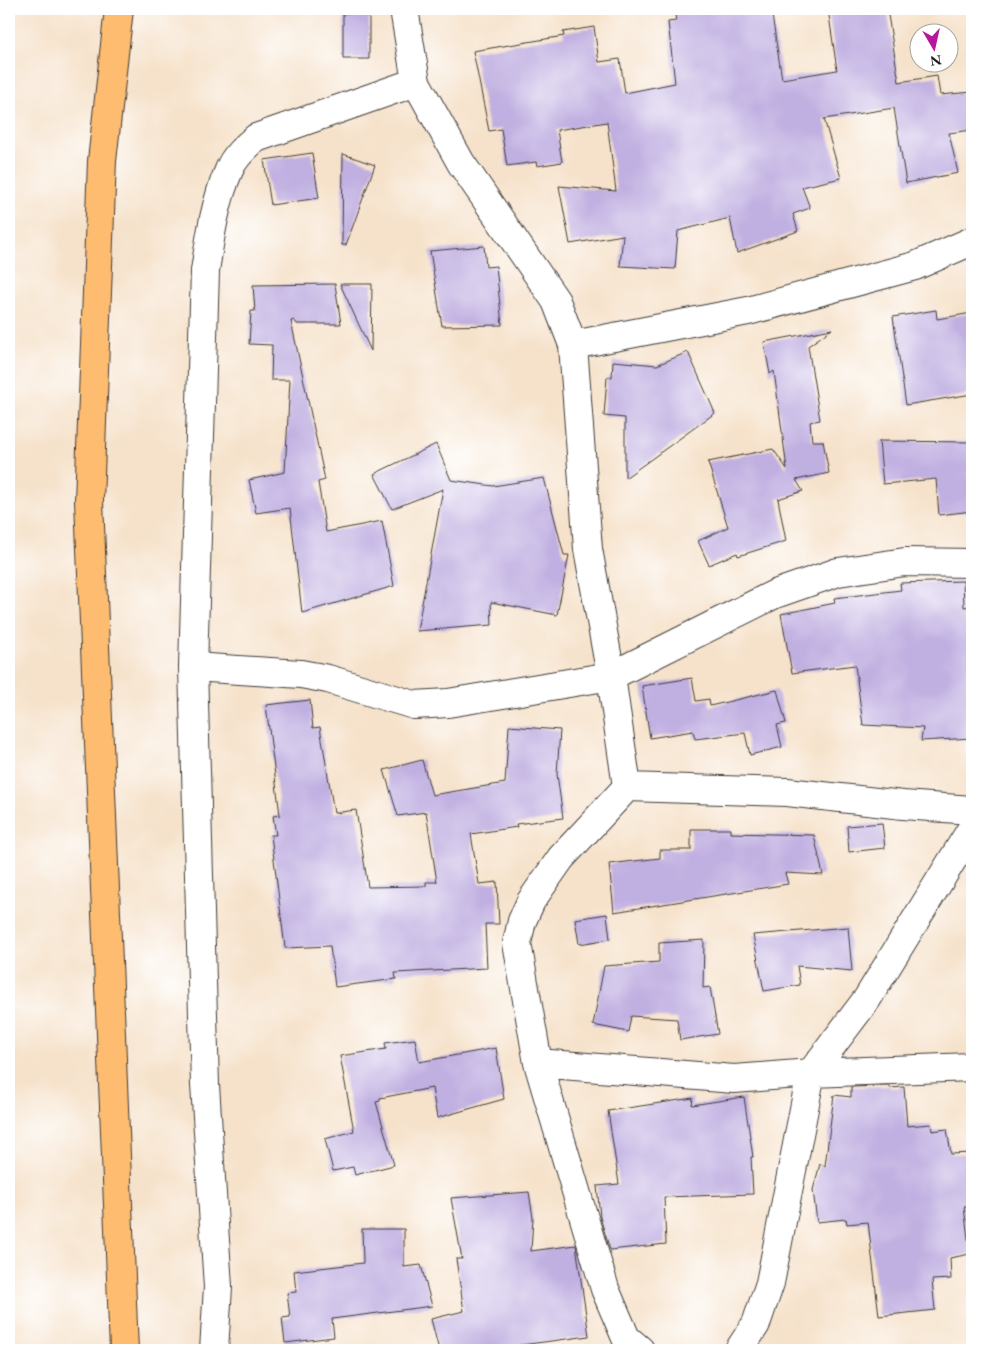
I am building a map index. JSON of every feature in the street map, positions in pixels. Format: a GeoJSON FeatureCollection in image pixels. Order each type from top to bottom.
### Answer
{"type":"FeatureCollection","features":[{"type":"Feature","properties":{"kind":"main road"},"geometry":{"type":"LineString","coordinates":[[119,9],[102,161],[89,501],[124,1350]]}},
{"type":"Feature","properties":{"kind":"street"},"geometry":{"type":"LineString","coordinates":[[404,9],[416,82],[461,163],[556,301],[573,345],[588,549],[611,676],[627,787]]}},
{"type":"Feature","properties":{"kind":"street"},"geometry":{"type":"LineString","coordinates":[[214,1350],[218,1287],[205,1085],[193,667],[205,272],[213,225],[229,170],[240,152],[256,138],[416,82]]}},
{"type":"Feature","properties":{"kind":"street"},"geometry":{"type":"LineString","coordinates":[[573,345],[748,311],[915,266],[972,241]]}},
{"type":"Feature","properties":{"kind":"street"},"geometry":{"type":"LineString","coordinates":[[193,667],[301,674],[328,679],[384,698],[414,705],[448,703],[611,676],[774,594],[838,572],[905,562],[972,563]]}},
{"type":"Feature","properties":{"kind":"street"},"geometry":{"type":"LineString","coordinates":[[640,1350],[626,1338],[605,1289],[538,1063],[517,943],[522,921],[531,901],[561,858],[627,787],[788,792],[903,805],[972,810]]}},
{"type":"Feature","properties":{"kind":"street"},"geometry":{"type":"LineString","coordinates":[[739,1350],[756,1324],[770,1283],[810,1072],[867,999],[972,828]]}},
{"type":"Feature","properties":{"kind":"street"},"geometry":{"type":"LineString","coordinates":[[538,1063],[734,1079],[810,1072],[972,1067]]}},
{"type":"Feature","properties":{"kind":"building"},"geometry":{"type":"Polygon","coordinates":[[[674,9],[771,9],[782,79],[837,70],[828,9],[887,9],[899,82],[937,76],[940,95],[972,92],[972,130],[949,133],[958,173],[906,183],[894,108],[824,119],[841,178],[802,187],[810,208],[793,214],[798,231],[737,253],[730,218],[678,231],[675,269],[620,266],[623,235],[570,244],[559,186],[616,191],[607,122],[557,130],[562,162],[537,166],[536,162],[507,166],[501,129],[489,131],[473,51],[564,36],[563,32],[594,27],[599,62],[620,59],[625,93],[675,83],[668,22],[676,21],[674,9]]]}},
{"type":"Feature","properties":{"kind":"building"},"geometry":{"type":"Polygon","coordinates":[[[343,13],[369,13],[369,59],[343,59],[343,13]]]}},
{"type":"Feature","properties":{"kind":"building"},"geometry":{"type":"Polygon","coordinates":[[[312,153],[319,198],[271,205],[264,160],[312,153]]]}},
{"type":"Feature","properties":{"kind":"building"},"geometry":{"type":"Polygon","coordinates":[[[343,154],[375,165],[346,245],[342,245],[343,154]]]}},
{"type":"Feature","properties":{"kind":"building"},"geometry":{"type":"Polygon","coordinates":[[[484,246],[486,267],[496,266],[502,325],[442,326],[430,251],[484,246]]]}},
{"type":"Feature","properties":{"kind":"building"},"geometry":{"type":"Polygon","coordinates":[[[335,284],[341,324],[297,324],[294,320],[291,321],[325,480],[318,482],[326,532],[382,521],[394,586],[302,613],[290,508],[256,513],[249,480],[285,472],[290,380],[271,380],[272,345],[249,344],[251,311],[255,311],[253,285],[335,284]]]}},
{"type":"Feature","properties":{"kind":"building"},"geometry":{"type":"Polygon","coordinates":[[[340,284],[372,284],[371,351],[340,284]]]}},
{"type":"Feature","properties":{"kind":"building"},"geometry":{"type":"Polygon","coordinates":[[[936,310],[937,319],[972,313],[972,394],[906,405],[893,317],[936,310]]]}},
{"type":"Feature","properties":{"kind":"building"},"geometry":{"type":"Polygon","coordinates":[[[832,329],[808,346],[820,420],[810,422],[812,441],[823,441],[829,473],[796,480],[803,491],[778,499],[786,541],[738,556],[737,553],[709,565],[698,541],[728,527],[708,462],[773,449],[787,469],[774,371],[770,374],[764,342],[832,329]]]}},
{"type":"Feature","properties":{"kind":"building"},"geometry":{"type":"Polygon","coordinates":[[[688,352],[715,413],[625,478],[625,418],[604,416],[607,377],[612,377],[613,361],[657,365],[688,352]]]}},
{"type":"Feature","properties":{"kind":"building"},"geometry":{"type":"Polygon","coordinates":[[[879,441],[972,442],[972,511],[939,515],[936,479],[883,484],[879,441]]]}},
{"type":"Feature","properties":{"kind":"building"},"geometry":{"type":"Polygon","coordinates":[[[436,444],[451,480],[493,486],[544,478],[564,555],[569,555],[557,615],[491,602],[492,625],[417,631],[443,489],[392,509],[374,474],[436,444]]]}},
{"type":"Feature","properties":{"kind":"building"},"geometry":{"type":"Polygon","coordinates":[[[963,581],[964,607],[972,606],[972,738],[921,741],[923,728],[863,725],[855,665],[792,673],[781,614],[835,603],[834,598],[901,590],[900,583],[963,581]]]}},
{"type":"Feature","properties":{"kind":"building"},"geometry":{"type":"Polygon","coordinates":[[[692,678],[696,701],[709,699],[710,706],[777,690],[786,723],[777,725],[782,747],[750,755],[745,733],[695,739],[693,731],[650,738],[642,686],[692,678]]]}},
{"type":"Feature","properties":{"kind":"building"},"geometry":{"type":"Polygon","coordinates":[[[310,700],[313,728],[320,727],[334,813],[356,810],[368,887],[426,886],[426,882],[437,882],[426,812],[398,816],[384,770],[422,760],[432,795],[505,783],[509,726],[560,730],[557,774],[563,818],[516,824],[517,827],[471,834],[479,884],[497,882],[499,924],[485,924],[487,968],[395,973],[396,979],[335,987],[330,946],[285,948],[271,835],[276,835],[273,816],[280,815],[266,705],[310,700]]]}},
{"type":"Feature","properties":{"kind":"building"},"geometry":{"type":"Polygon","coordinates":[[[882,823],[885,848],[849,852],[847,826],[882,823]]]}},
{"type":"Feature","properties":{"kind":"building"},"geometry":{"type":"Polygon","coordinates":[[[691,829],[731,829],[731,833],[814,835],[823,875],[785,873],[788,884],[614,912],[609,864],[660,858],[660,850],[691,850],[691,829]]]}},
{"type":"Feature","properties":{"kind":"building"},"geometry":{"type":"Polygon","coordinates":[[[607,914],[610,939],[579,944],[575,919],[607,914]]]}},
{"type":"Feature","properties":{"kind":"building"},"geometry":{"type":"Polygon","coordinates":[[[848,927],[852,971],[797,966],[800,985],[764,991],[753,935],[848,927]]]}},
{"type":"Feature","properties":{"kind":"building"},"geometry":{"type":"Polygon","coordinates":[[[704,940],[703,988],[710,987],[718,1034],[680,1040],[677,1019],[631,1016],[628,1032],[593,1025],[604,966],[659,962],[659,943],[704,940]]]}},
{"type":"Feature","properties":{"kind":"building"},"geometry":{"type":"Polygon","coordinates":[[[415,1039],[419,1062],[496,1048],[504,1099],[437,1118],[432,1088],[380,1098],[380,1101],[376,1102],[394,1165],[355,1175],[353,1167],[333,1171],[325,1139],[354,1131],[340,1056],[386,1049],[385,1043],[415,1039]]]}},
{"type":"Feature","properties":{"kind":"building"},"geometry":{"type":"Polygon","coordinates":[[[890,1086],[890,1088],[904,1087],[907,1126],[931,1124],[932,1131],[947,1129],[951,1154],[972,1153],[972,1207],[964,1207],[970,1254],[950,1258],[951,1279],[932,1280],[935,1310],[879,1316],[868,1222],[847,1224],[846,1219],[817,1222],[813,1190],[820,1164],[825,1166],[834,1095],[851,1097],[851,1087],[890,1086]]]}},
{"type":"Feature","properties":{"kind":"building"},"geometry":{"type":"Polygon","coordinates":[[[744,1097],[753,1157],[751,1157],[753,1194],[664,1197],[666,1244],[610,1250],[600,1217],[597,1186],[619,1184],[608,1111],[693,1098],[692,1105],[744,1097]]]}},
{"type":"Feature","properties":{"kind":"building"},"geometry":{"type":"Polygon","coordinates":[[[529,1192],[533,1218],[531,1251],[576,1245],[589,1336],[506,1347],[507,1350],[439,1350],[431,1319],[464,1311],[456,1259],[462,1259],[451,1198],[529,1192]]]}},
{"type":"Feature","properties":{"kind":"building"},"geometry":{"type":"Polygon","coordinates":[[[362,1229],[404,1229],[404,1267],[421,1265],[432,1306],[332,1319],[334,1337],[285,1343],[282,1318],[290,1317],[287,1293],[296,1292],[294,1271],[363,1263],[362,1229]]]}}]}
